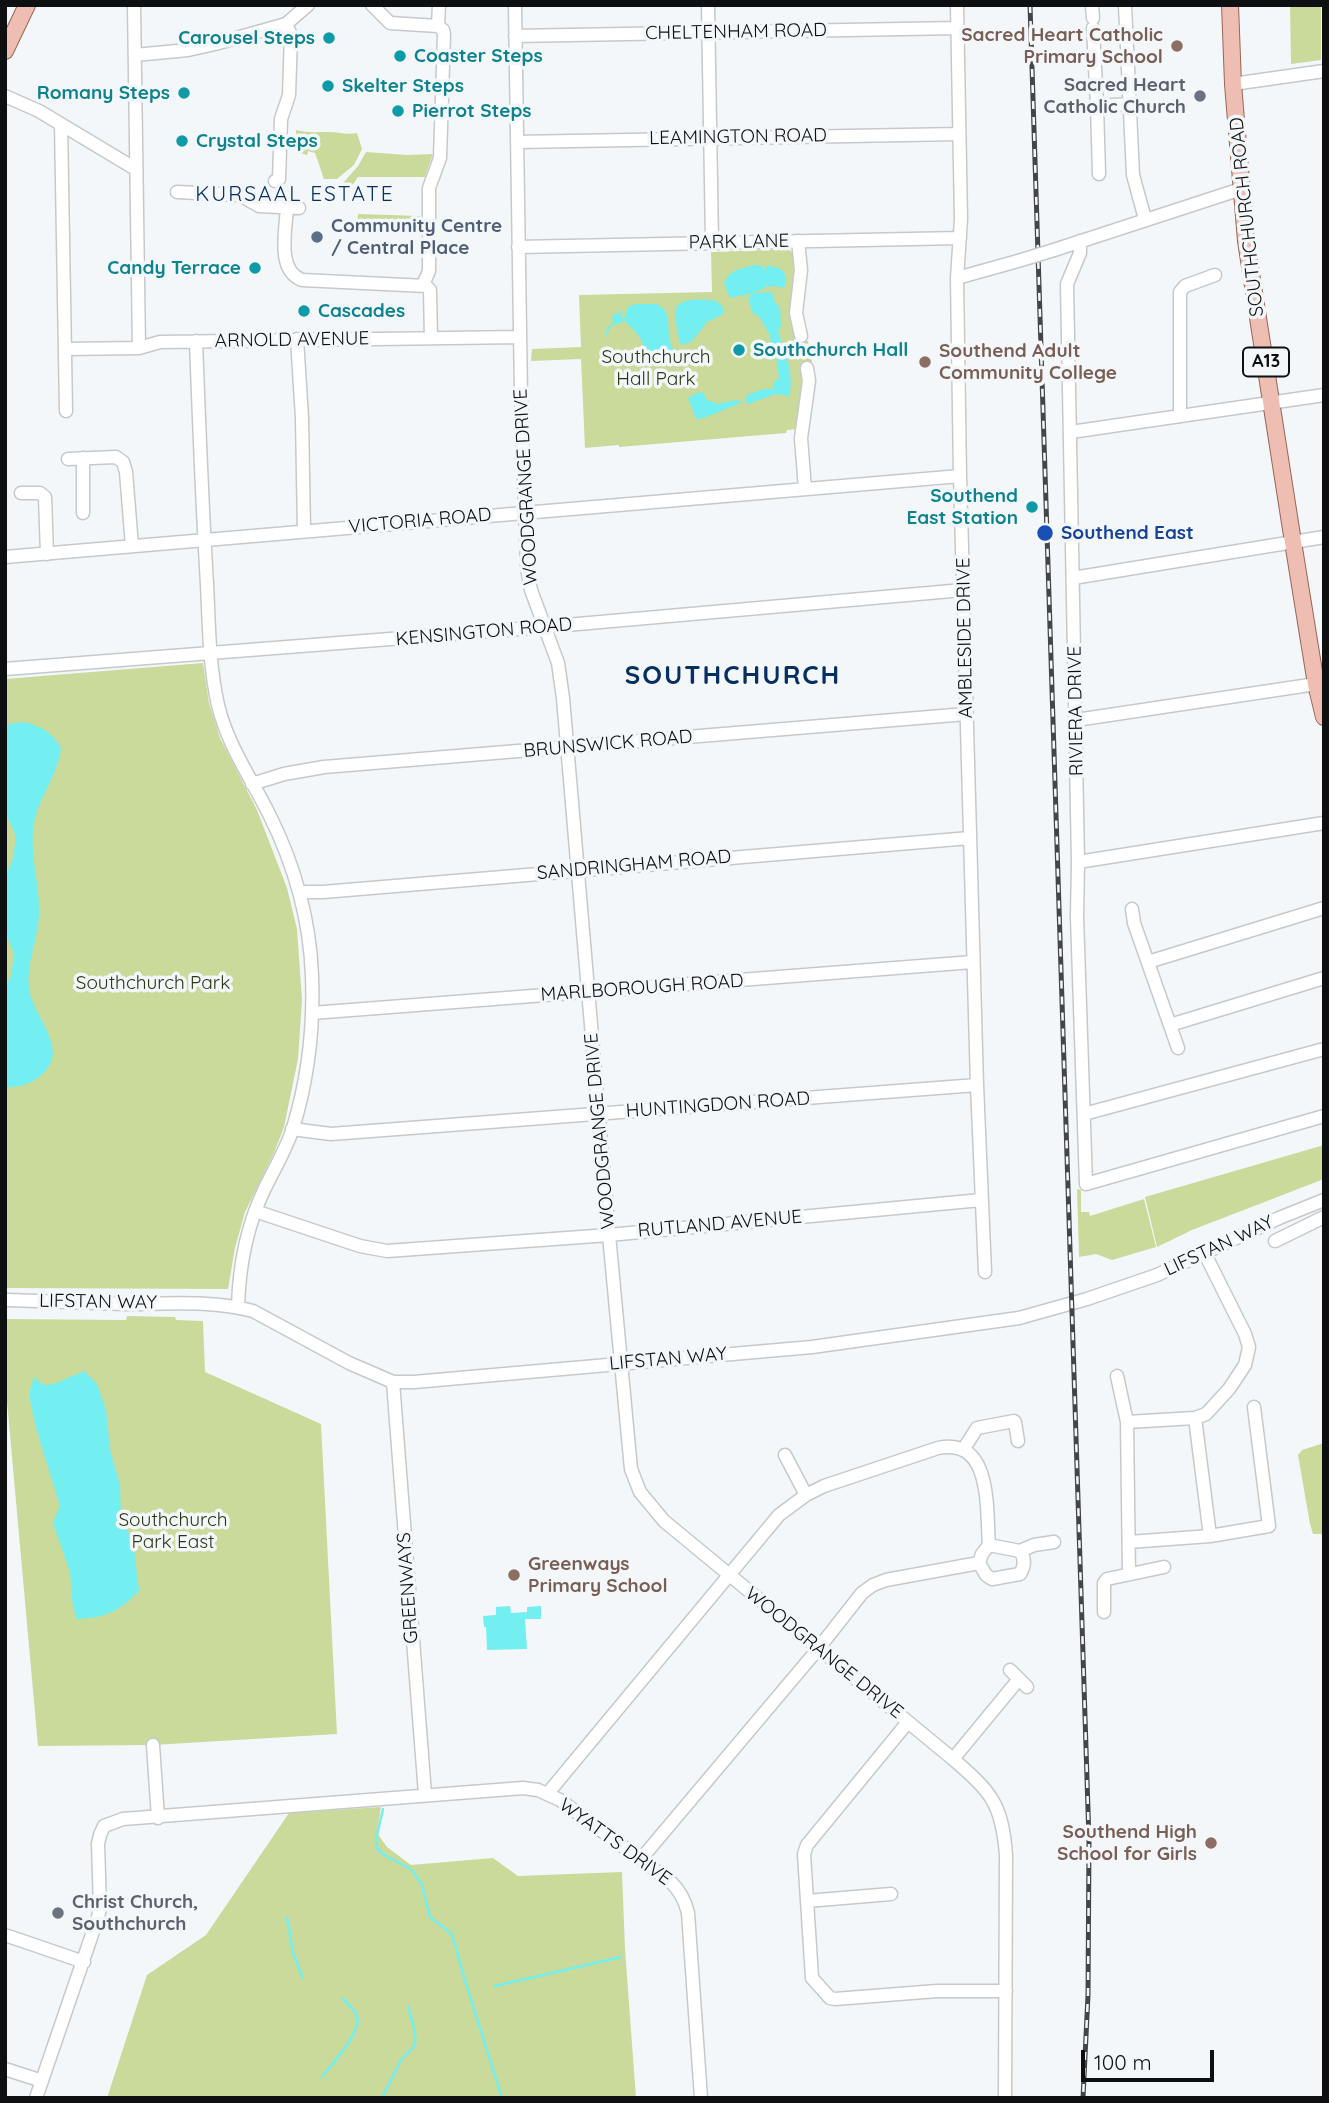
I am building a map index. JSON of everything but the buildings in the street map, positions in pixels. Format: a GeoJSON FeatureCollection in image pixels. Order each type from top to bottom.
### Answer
{"type":"FeatureCollection","features":[{"type":"Feature","properties":{"kind":"main road"},"geometry":{"type":"LineString","coordinates":[[5,51],[27,5]]}},
{"type":"Feature","properties":{"kind":"main road","name":"SOUTHCHURCH ROAD"},"geometry":{"type":"LineString","coordinates":[[1230,5],[1233,84],[1246,241],[1293,542],[1324,717]]}},
{"type":"Feature","properties":{"kind":"street"},"geometry":{"type":"LineString","coordinates":[[134,5],[139,348]]}},
{"type":"Feature","properties":{"kind":"street"},"geometry":{"type":"LineString","coordinates":[[135,55],[188,50],[286,24],[309,5]]}},
{"type":"Feature","properties":{"kind":"street"},"geometry":{"type":"LineString","coordinates":[[372,5],[387,21],[394,24],[438,26],[444,34],[440,158],[429,188],[429,271],[423,285]]}},
{"type":"Feature","properties":{"kind":"street"},"geometry":{"type":"LineString","coordinates":[[438,26],[439,5]]}},
{"type":"Feature","properties":{"kind":"street","name":"WOODGRANGE DRIVE"},"geometry":{"type":"LineString","coordinates":[[515,5],[520,337],[528,578],[560,674],[631,1469],[640,1492],[664,1521],[953,1759],[987,1790],[996,1803],[1002,1819],[1006,1855],[1005,2098]]}},
{"type":"Feature","properties":{"kind":"street"},"geometry":{"type":"LineString","coordinates":[[708,5],[712,242]]}},
{"type":"Feature","properties":{"kind":"street","name":"AMBLESIDE DRIVE"},"geometry":{"type":"LineString","coordinates":[[957,5],[960,476],[973,962],[985,1272]]}},
{"type":"Feature","properties":{"kind":"street"},"geometry":{"type":"LineString","coordinates":[[1125,5],[1133,175],[1145,219]]}},
{"type":"Feature","properties":{"kind":"street"},"geometry":{"type":"LineString","coordinates":[[1093,17],[1099,174]]}},
{"type":"Feature","properties":{"kind":"street"},"geometry":{"type":"LineString","coordinates":[[282,173],[281,118],[289,95],[291,35],[286,24]]}},
{"type":"Feature","properties":{"kind":"street","name":"CHELTENHAM ROAD"},"geometry":{"type":"LineString","coordinates":[[515,36],[957,28]]}},
{"type":"Feature","properties":{"kind":"street"},"geometry":{"type":"LineString","coordinates":[[1233,84],[1324,71]]}},
{"type":"Feature","properties":{"kind":"street"},"geometry":{"type":"LineString","coordinates":[[5,96],[61,124],[135,168]]}},
{"type":"Feature","properties":{"kind":"street"},"geometry":{"type":"LineString","coordinates":[[1097,106],[1130,104]]}},
{"type":"Feature","properties":{"kind":"street"},"geometry":{"type":"LineString","coordinates":[[61,124],[66,411]]}},
{"type":"Feature","properties":{"kind":"street","name":"LEAMINGTON ROAD"},"geometry":{"type":"LineString","coordinates":[[517,142],[959,134]]}},
{"type":"Feature","properties":{"kind":"street"},"geometry":{"type":"LineString","coordinates":[[957,278],[1054,250],[1241,189]]}},
{"type":"Feature","properties":{"kind":"street"},"geometry":{"type":"LineString","coordinates":[[177,192],[240,195],[259,206],[293,207],[286,262],[290,274],[298,278],[423,285],[430,290],[431,338]]}},
{"type":"Feature","properties":{"kind":"street","name":"PARK LANE"},"geometry":{"type":"LineString","coordinates":[[518,247],[960,238]]}},
{"type":"Feature","properties":{"kind":"street"},"geometry":{"type":"LineString","coordinates":[[798,241],[800,286],[796,313],[801,336]]}},
{"type":"Feature","properties":{"kind":"street","name":"RIVIERA DRIVE"},"geometry":{"type":"LineString","coordinates":[[1080,241],[1080,253],[1067,284],[1079,862],[1077,917],[1086,1184],[1324,1116]]}},
{"type":"Feature","properties":{"kind":"street"},"geometry":{"type":"LineString","coordinates":[[1180,416],[1180,292],[1185,286],[1215,275]]}},
{"type":"Feature","properties":{"kind":"street","name":"ARNOLD AVENUE"},"geometry":{"type":"LineString","coordinates":[[65,349],[139,348],[160,342],[196,341],[520,337]]}},
{"type":"Feature","properties":{"kind":"street"},"geometry":{"type":"LineString","coordinates":[[297,339],[302,418],[304,531]]}},
{"type":"Feature","properties":{"kind":"street"},"geometry":{"type":"LineString","coordinates":[[196,341],[211,654],[218,707],[235,752],[275,828],[299,892],[312,973],[312,1013],[303,1088],[292,1129],[255,1211],[242,1258],[238,1307]]}},
{"type":"Feature","properties":{"kind":"street"},"geometry":{"type":"LineString","coordinates":[[805,489],[801,438],[809,381],[807,368]]}},
{"type":"Feature","properties":{"kind":"street"},"geometry":{"type":"LineString","coordinates":[[1071,432],[1324,395]]}},
{"type":"Feature","properties":{"kind":"street"},"geometry":{"type":"LineString","coordinates":[[68,459],[116,457],[123,462],[132,546]]}},
{"type":"Feature","properties":{"kind":"street"},"geometry":{"type":"LineString","coordinates":[[83,458],[83,513]]}},
{"type":"Feature","properties":{"kind":"street","name":"VICTORIA ROAD"},"geometry":{"type":"LineString","coordinates":[[5,557],[960,476]]}},
{"type":"Feature","properties":{"kind":"street"},"geometry":{"type":"LineString","coordinates":[[21,493],[40,493],[45,497],[47,554]]}},
{"type":"Feature","properties":{"kind":"street"},"geometry":{"type":"LineString","coordinates":[[1073,578],[1324,537]]}},
{"type":"Feature","properties":{"kind":"street","name":"KENSINGTON ROAD"},"geometry":{"type":"LineString","coordinates":[[5,669],[544,627],[963,590]]}},
{"type":"Feature","properties":{"kind":"street"},"geometry":{"type":"LineString","coordinates":[[1076,720],[1319,680]]}},
{"type":"Feature","properties":{"kind":"street","name":"BRUNSWICK ROAD"},"geometry":{"type":"LineString","coordinates":[[252,784],[284,774],[324,767],[966,714]]}},
{"type":"Feature","properties":{"kind":"street"},"geometry":{"type":"LineString","coordinates":[[1079,862],[1324,823]]}},
{"type":"Feature","properties":{"kind":"street","name":"SANDRINGHAM ROAD"},"geometry":{"type":"LineString","coordinates":[[299,892],[970,838]]}},
{"type":"Feature","properties":{"kind":"street"},"geometry":{"type":"LineString","coordinates":[[1148,962],[1324,908]]}},
{"type":"Feature","properties":{"kind":"street"},"geometry":{"type":"LineString","coordinates":[[1133,916],[1178,1048]]}},
{"type":"Feature","properties":{"kind":"street","name":"MARLBOROUGH ROAD"},"geometry":{"type":"LineString","coordinates":[[312,1013],[973,962]]}},
{"type":"Feature","properties":{"kind":"street"},"geometry":{"type":"LineString","coordinates":[[1170,1025],[1324,978]]}},
{"type":"Feature","properties":{"kind":"street"},"geometry":{"type":"LineString","coordinates":[[1083,1114],[1324,1049]]}},
{"type":"Feature","properties":{"kind":"street","name":"HUNTINGDON ROAD"},"geometry":{"type":"LineString","coordinates":[[292,1129],[331,1134],[977,1085]]}},
{"type":"Feature","properties":{"kind":"street","name":"RUTLAND AVENUE"},"geometry":{"type":"LineString","coordinates":[[255,1211],[360,1246],[387,1251],[609,1235],[981,1200]]}},
{"type":"Feature","properties":{"kind":"street","name":"LIFSTAN WAY"},"geometry":{"type":"LineString","coordinates":[[5,1300],[180,1303],[238,1307],[253,1311],[349,1363],[393,1382],[458,1378],[812,1347],[1009,1320],[1157,1275],[1324,1200]]}},
{"type":"Feature","properties":{"kind":"street","name":"LIFSTAN WAY"},"geometry":{"type":"LineString","coordinates":[[1275,1241],[1324,1217]]}},
{"type":"Feature","properties":{"kind":"street"},"geometry":{"type":"LineString","coordinates":[[1127,1422],[1195,1418],[1206,1414],[1229,1389],[1245,1365],[1249,1347],[1245,1334],[1205,1254]]}},
{"type":"Feature","properties":{"kind":"street"},"geometry":{"type":"LineString","coordinates":[[1117,1376],[1127,1422],[1129,1574]]}},
{"type":"Feature","properties":{"kind":"street","name":"GREENWAYS"},"geometry":{"type":"LineString","coordinates":[[393,1382],[425,1794]]}},
{"type":"Feature","properties":{"kind":"street"},"geometry":{"type":"LineString","coordinates":[[1129,1542],[1210,1536],[1269,1526],[1254,1407]]}},
{"type":"Feature","properties":{"kind":"street"},"geometry":{"type":"LineString","coordinates":[[1195,1418],[1210,1536]]}},
{"type":"Feature","properties":{"kind":"street"},"geometry":{"type":"LineString","coordinates":[[963,1450],[973,1431],[982,1426],[1014,1421],[1018,1441]]}},
{"type":"Feature","properties":{"kind":"street"},"geometry":{"type":"LineString","coordinates":[[548,1793],[779,1515],[806,1495],[824,1486],[938,1448],[955,1447],[973,1458],[983,1474],[989,1545],[979,1563],[986,1575],[992,1579],[1020,1574],[1024,1563],[1020,1551]]}},
{"type":"Feature","properties":{"kind":"street"},"geometry":{"type":"LineString","coordinates":[[785,1455],[806,1495]]}},
{"type":"Feature","properties":{"kind":"street"},"geometry":{"type":"LineString","coordinates":[[989,1545],[1020,1551],[1034,1545],[1055,1542]]}},
{"type":"Feature","properties":{"kind":"street"},"geometry":{"type":"LineString","coordinates":[[641,1860],[862,1593],[886,1580],[979,1563]]}},
{"type":"Feature","properties":{"kind":"street"},"geometry":{"type":"LineString","coordinates":[[1104,1612],[1104,1583],[1107,1579],[1164,1567]]}},
{"type":"Feature","properties":{"kind":"street"},"geometry":{"type":"LineString","coordinates":[[953,1759],[1019,1679]]}},
{"type":"Feature","properties":{"kind":"street"},"geometry":{"type":"LineString","coordinates":[[908,1722],[807,1845],[804,1854],[812,1978],[830,1998],[835,1999],[937,1992],[1006,1991]]}},
{"type":"Feature","properties":{"kind":"street"},"geometry":{"type":"LineString","coordinates":[[153,1745],[158,1818]]}},
{"type":"Feature","properties":{"kind":"street","name":"WYATTS DRIVE"},"geometry":{"type":"LineString","coordinates":[[84,1962],[99,1913],[98,1844],[104,1826],[114,1821],[425,1794],[523,1788],[538,1790],[548,1793],[671,1882],[685,1901],[701,2098]]}},
{"type":"Feature","properties":{"kind":"street"},"geometry":{"type":"LineString","coordinates":[[807,1901],[891,1894]]}},
{"type":"Feature","properties":{"kind":"street"},"geometry":{"type":"LineString","coordinates":[[5,1935],[84,1962],[36,2098]]}},
{"type":"Feature","properties":{"kind":"street"},"geometry":{"type":"LineString","coordinates":[[5,2069],[42,2081]]}},
{"type":"Feature","properties":{"kind":"green space"},"geometry":{"type":"Polygon","coordinates":[[[1290,5],[1321,5],[1321,60],[1291,64],[1290,5]]]}},
{"type":"Feature","properties":{"kind":"green space"},"geometry":{"type":"Polygon","coordinates":[[[296,130],[357,133],[362,149],[354,165],[337,179],[324,179],[315,153],[308,151],[307,155],[297,152],[296,130]]]}},
{"type":"Feature","properties":{"kind":"green space"},"geometry":{"type":"Polygon","coordinates":[[[366,152],[433,154],[425,177],[358,177],[348,192],[343,183],[366,152]]]}},
{"type":"Feature","properties":{"kind":"green space"},"geometry":{"type":"Polygon","coordinates":[[[358,214],[420,216],[419,226],[357,225],[358,214]]]}},
{"type":"Feature","properties":{"kind":"green space","name":"Southchurch Hall Park"},"geometry":{"type":"Polygon","coordinates":[[[788,249],[796,255],[792,312],[795,341],[808,341],[812,361],[799,429],[787,430],[786,433],[585,448],[581,359],[531,361],[532,349],[581,347],[579,295],[712,292],[711,252],[788,249]]]}},
{"type":"Feature","properties":{"kind":"green space","name":"Southchurch Park"},"geometry":{"type":"Polygon","coordinates":[[[203,663],[209,703],[220,738],[257,810],[287,888],[297,929],[302,1000],[298,1059],[284,1127],[245,1212],[228,1289],[5,1288],[5,679],[203,663]]]}},
{"type":"Feature","properties":{"kind":"green space"},"geometry":{"type":"Polygon","coordinates":[[[1324,1145],[1324,1179],[1192,1230],[1157,1247],[1145,1197],[1324,1145]]]}},
{"type":"Feature","properties":{"kind":"green space"},"geometry":{"type":"Polygon","coordinates":[[[1077,1189],[1081,1190],[1081,1212],[1089,1212],[1090,1216],[1144,1199],[1156,1247],[1112,1260],[1096,1254],[1079,1257],[1077,1189]]]}},
{"type":"Feature","properties":{"kind":"green space","name":"Southchurch Park East"},"geometry":{"type":"Polygon","coordinates":[[[127,1316],[175,1317],[176,1320],[203,1321],[205,1372],[321,1424],[337,1734],[153,1745],[38,1746],[5,1379],[5,1319],[126,1320],[127,1316]]]}},
{"type":"Feature","properties":{"kind":"green space"},"geometry":{"type":"Polygon","coordinates":[[[1324,1443],[1324,1534],[1313,1534],[1298,1455],[1302,1450],[1324,1443]]]}},
{"type":"Feature","properties":{"kind":"green space"},"geometry":{"type":"Polygon","coordinates":[[[381,1807],[377,1833],[387,1847],[411,1865],[493,1858],[518,1876],[622,1872],[636,2098],[107,2098],[147,1975],[206,1935],[289,1813],[381,1807]]]}},
{"type":"Feature","properties":{"kind":"water"},"geometry":{"type":"Polygon","coordinates":[[[754,265],[763,266],[763,272],[767,266],[777,267],[785,275],[784,288],[765,285],[765,288],[730,298],[724,283],[726,278],[733,272],[754,265]]]}},
{"type":"Feature","properties":{"kind":"water"},"geometry":{"type":"Polygon","coordinates":[[[772,292],[775,303],[780,307],[781,325],[778,332],[788,364],[791,389],[789,396],[776,394],[748,404],[745,401],[747,395],[763,389],[773,389],[773,383],[779,378],[775,346],[771,346],[770,335],[758,315],[753,314],[748,298],[753,293],[772,292]]]}},
{"type":"Feature","properties":{"kind":"water"},"geometry":{"type":"Polygon","coordinates":[[[713,300],[721,305],[723,314],[707,322],[691,342],[681,345],[676,308],[685,301],[713,300]]]}},
{"type":"Feature","properties":{"kind":"water"},"geometry":{"type":"Polygon","coordinates":[[[635,304],[657,304],[664,309],[668,318],[669,339],[675,354],[649,357],[639,336],[625,321],[611,326],[605,338],[606,330],[613,322],[612,316],[621,311],[621,318],[625,318],[627,308],[635,304]]]}},
{"type":"Feature","properties":{"kind":"water"},"geometry":{"type":"Polygon","coordinates":[[[699,392],[717,404],[736,400],[743,402],[696,419],[688,398],[699,392]]]}},
{"type":"Feature","properties":{"kind":"water"},"geometry":{"type":"Polygon","coordinates":[[[21,722],[44,730],[61,748],[34,823],[33,846],[39,914],[29,980],[31,997],[48,1033],[53,1051],[49,1065],[40,1076],[27,1084],[5,1087],[5,986],[10,979],[13,951],[5,932],[5,878],[13,858],[15,834],[5,811],[5,725],[21,722]]]}},
{"type":"Feature","properties":{"kind":"water"},"geometry":{"type":"Polygon","coordinates":[[[84,1371],[97,1384],[106,1410],[110,1450],[120,1485],[121,1518],[133,1542],[139,1591],[111,1612],[76,1619],[70,1572],[53,1523],[60,1506],[36,1428],[30,1390],[34,1377],[43,1385],[54,1384],[84,1371]]]}},
{"type":"Feature","properties":{"kind":"water"},"geometry":{"type":"Polygon","coordinates":[[[510,1606],[511,1613],[527,1612],[527,1607],[541,1606],[541,1619],[525,1619],[527,1649],[487,1650],[483,1616],[496,1615],[496,1607],[510,1606]]]}},
{"type":"Feature","properties":{"kind":"waterway"},"geometry":{"type":"LineString","coordinates":[[383,1809],[376,1840],[377,1848],[412,1870],[422,1885],[430,1917],[452,1934],[502,2098]]}},
{"type":"Feature","properties":{"kind":"waterway"},"geometry":{"type":"LineString","coordinates":[[287,1918],[293,1953],[303,1978]]}},
{"type":"Feature","properties":{"kind":"waterway"},"geometry":{"type":"LineString","coordinates":[[495,1986],[621,1957]]}},
{"type":"Feature","properties":{"kind":"waterway"},"geometry":{"type":"LineString","coordinates":[[322,2077],[355,2031],[356,2013],[343,1999]]}},
{"type":"Feature","properties":{"kind":"waterway"},"geometry":{"type":"LineString","coordinates":[[382,2098],[401,2060],[415,2045],[415,2032],[408,2006]]}},
{"type":"Feature","properties":{"kind":"railway"},"geometry":{"type":"LineString","coordinates":[[1030,5],[1089,1841],[1088,1995],[1083,2098]]}},
{"type":"Feature","properties":{"kind":"place","name":"Carousel Steps"},"geometry":{"type":"Point","coordinates":[329,38]}},
{"type":"Feature","properties":{"kind":"place","name":"Sacred Heart Catholic Primary School"},"geometry":{"type":"Point","coordinates":[1177,46]}},
{"type":"Feature","properties":{"kind":"place","name":"Coaster Steps"},"geometry":{"type":"Point","coordinates":[400,56]}},
{"type":"Feature","properties":{"kind":"place","name":"Skelter Steps"},"geometry":{"type":"Point","coordinates":[328,86]}},
{"type":"Feature","properties":{"kind":"place","name":"Romany Steps"},"geometry":{"type":"Point","coordinates":[184,93]}},
{"type":"Feature","properties":{"kind":"place","name":"Sacred Heart Catholic Church"},"geometry":{"type":"Point","coordinates":[1200,96]}},
{"type":"Feature","properties":{"kind":"place","name":"Pierrot Steps"},"geometry":{"type":"Point","coordinates":[398,111]}},
{"type":"Feature","properties":{"kind":"place","name":"Crystal Steps"},"geometry":{"type":"Point","coordinates":[182,141]}},
{"type":"Feature","properties":{"kind":"place","name":"Community Centre / Central Place"},"geometry":{"type":"Point","coordinates":[317,237]}},
{"type":"Feature","properties":{"kind":"place","name":"Candy Terrace"},"geometry":{"type":"Point","coordinates":[255,268]}},
{"type":"Feature","properties":{"kind":"place","name":"Cascades"},"geometry":{"type":"Point","coordinates":[304,311]}},
{"type":"Feature","properties":{"kind":"place","name":"Southchurch Hall"},"geometry":{"type":"Point","coordinates":[739,350]}},
{"type":"Feature","properties":{"kind":"place","name":"Southend Adult Community College"},"geometry":{"type":"Point","coordinates":[925,362]}},
{"type":"Feature","properties":{"kind":"place","name":"Southend East Station"},"geometry":{"type":"Point","coordinates":[1032,507]}},
{"type":"Feature","properties":{"kind":"place","name":"Southend East"},"geometry":{"type":"Point","coordinates":[1045,533]}},
{"type":"Feature","properties":{"kind":"place","name":"Greenways Primary School"},"geometry":{"type":"Point","coordinates":[514,1575]}},
{"type":"Feature","properties":{"kind":"place","name":"Southend High School for Girls"},"geometry":{"type":"Point","coordinates":[1211,1843]}},
{"type":"Feature","properties":{"kind":"place","name":"Christ Church, Southchurch"},"geometry":{"type":"Point","coordinates":[58,1913]}},
{"type":"Feature","properties":{"kind":"district","name":"KURSAAL ESTATE"},"geometry":{"type":"Point","coordinates":[295,195]}},
{"type":"Feature","properties":{"kind":"district","name":"SOUTHCHURCH"},"geometry":{"type":"Point","coordinates":[733,676]}}]}
